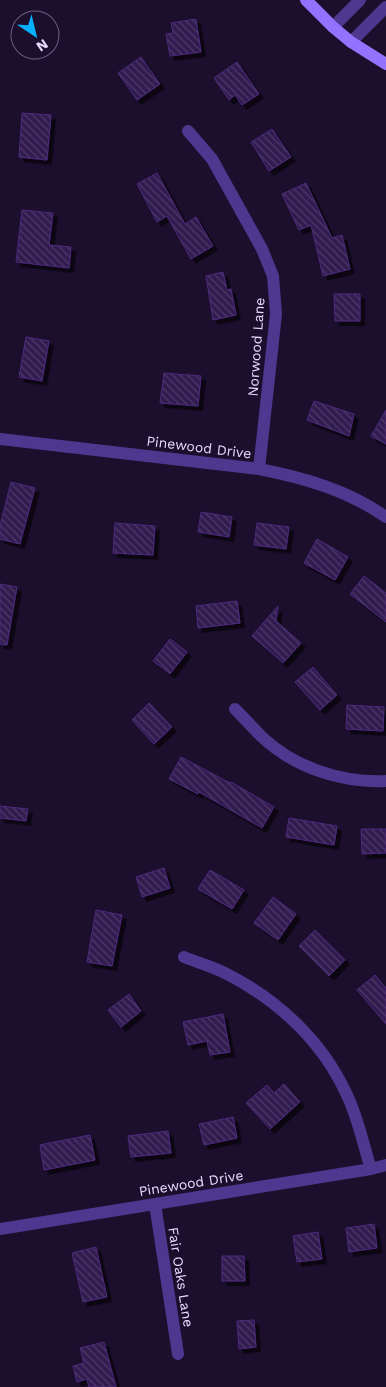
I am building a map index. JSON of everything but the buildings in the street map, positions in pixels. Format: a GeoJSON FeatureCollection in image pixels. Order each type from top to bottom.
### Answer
{"type":"FeatureCollection","features":[{"type":"Feature","properties":{"kind":"main road"},"geometry":{"type":"LineString","coordinates":[[306,0],[333,27],[386,64]]}},
{"type":"Feature","properties":{"kind":"street"},"geometry":{"type":"LineString","coordinates":[[333,27],[360,0]]}},
{"type":"Feature","properties":{"kind":"street"},"geometry":{"type":"LineString","coordinates":[[352,42],[386,7]]}},
{"type":"Feature","properties":{"kind":"street","name":"Norwood Lane"},"geometry":{"type":"LineString","coordinates":[[188,131],[212,159],[262,249],[273,276],[276,314],[259,469]]}},
{"type":"Feature","properties":{"kind":"street","name":"Pinewood Drive"},"geometry":{"type":"LineString","coordinates":[[0,440],[259,469],[296,476],[346,494],[386,517]]}},
{"type":"Feature","properties":{"kind":"street"},"geometry":{"type":"LineString","coordinates":[[235,709],[263,738],[284,754],[308,767],[348,780],[386,781]]}},
{"type":"Feature","properties":{"kind":"street"},"geometry":{"type":"LineString","coordinates":[[184,957],[226,973],[251,987],[298,1024],[318,1047],[346,1092],[355,1114],[371,1169]]}},
{"type":"Feature","properties":{"kind":"street","name":"Pinewood Drive"},"geometry":{"type":"LineString","coordinates":[[0,1229],[386,1165]]}},
{"type":"Feature","properties":{"kind":"street","name":"Fair Oaks Lane"},"geometry":{"type":"LineString","coordinates":[[155,1204],[178,1354]]}}]}
